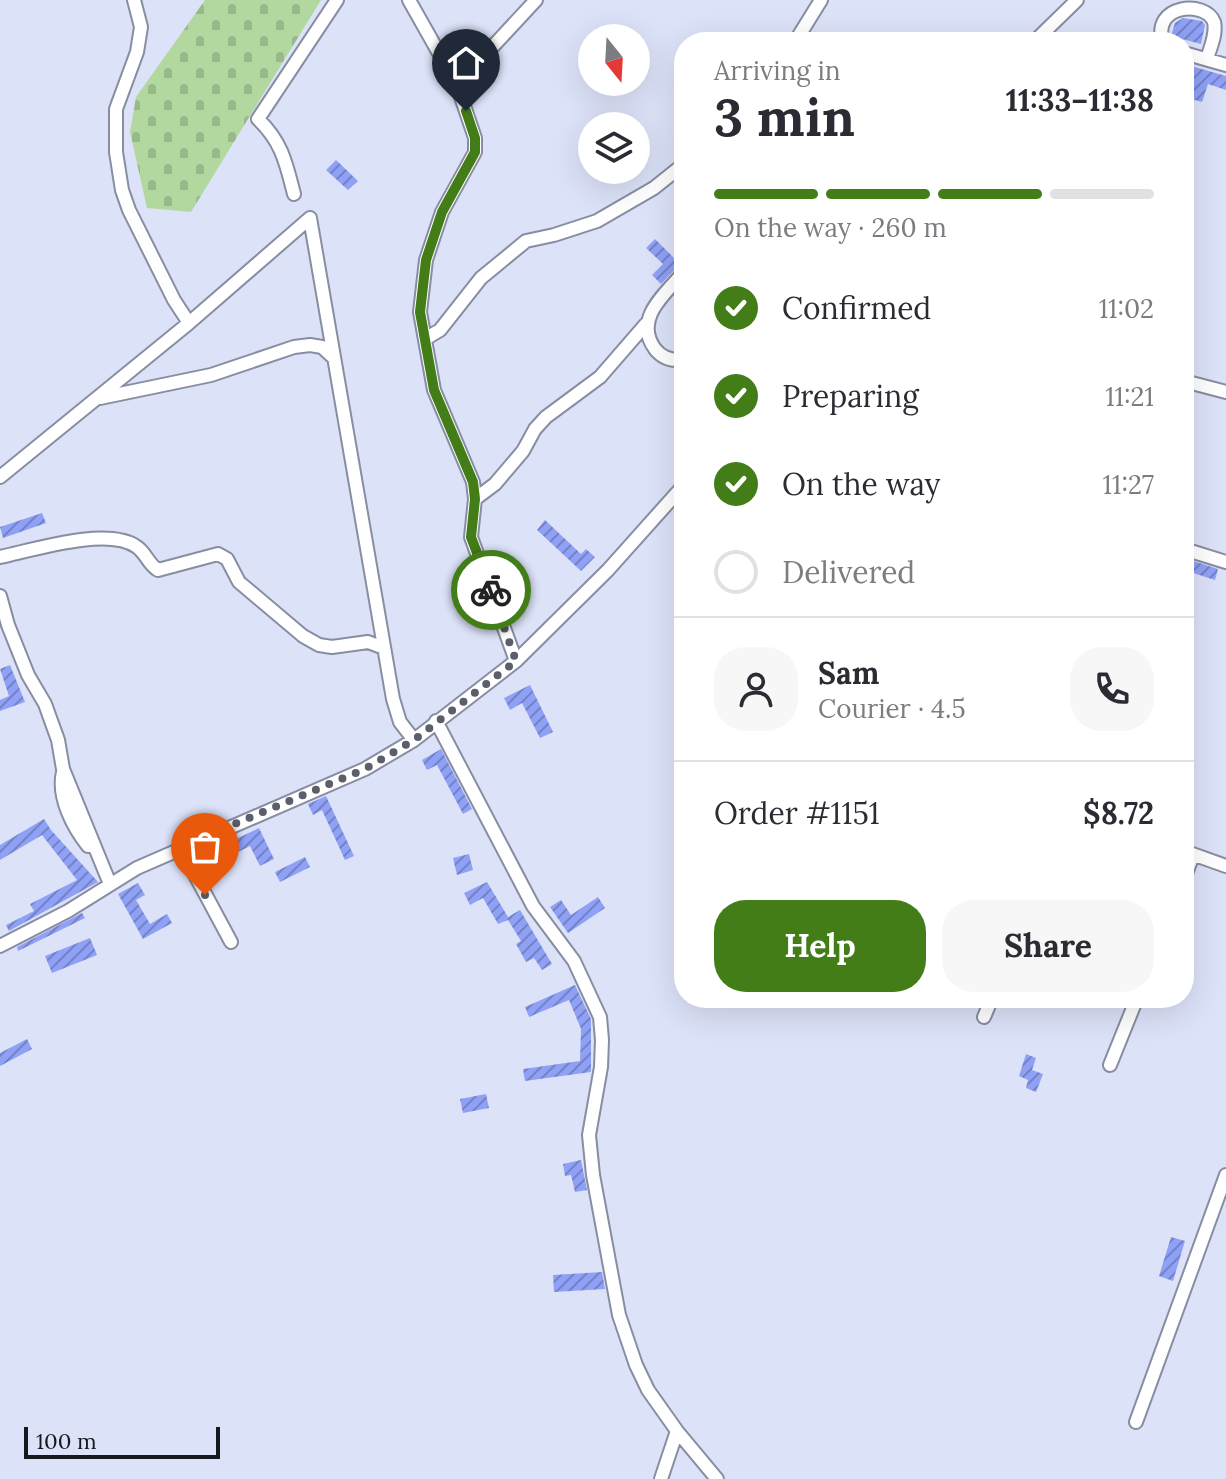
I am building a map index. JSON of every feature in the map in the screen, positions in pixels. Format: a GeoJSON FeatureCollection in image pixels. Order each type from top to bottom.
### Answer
{"type":"FeatureCollection","features":[{"type":"Feature","properties":{"kind":"street"},"geometry":{"type":"LineString","coordinates":[[134,0],[141,27],[137,52],[116,109],[116,152],[122,190],[174,300],[189,323]]}},
{"type":"Feature","properties":{"kind":"street"},"geometry":{"type":"LineString","coordinates":[[294,194],[282,150],[271,131],[258,119],[337,0]]}},
{"type":"Feature","properties":{"kind":"street"},"geometry":{"type":"LineString","coordinates":[[409,0],[457,85],[475,138],[475,152],[442,212],[426,260],[420,312],[434,390],[473,482],[475,499],[471,537],[516,661]]}},
{"type":"Feature","properties":{"kind":"street"},"geometry":{"type":"LineString","coordinates":[[457,85],[536,0]]}},
{"type":"Feature","properties":{"kind":"street"},"geometry":{"type":"LineString","coordinates":[[801,32],[821,0]]}},
{"type":"Feature","properties":{"kind":"street"},"geometry":{"type":"LineString","coordinates":[[1044,32],[1074,1]]}},
{"type":"Feature","properties":{"kind":"street"},"geometry":{"type":"LineString","coordinates":[[1162,32],[1161,25],[1174,10],[1186,8],[1201,11],[1211,17],[1215,24],[1207,59]]}},
{"type":"Feature","properties":{"kind":"street"},"geometry":{"type":"LineString","coordinates":[[1194,56],[1226,65]]}},
{"type":"Feature","properties":{"kind":"street"},"geometry":{"type":"LineString","coordinates":[[425,339],[440,330],[481,278],[526,241],[597,221],[654,188],[674,172]]}},
{"type":"Feature","properties":{"kind":"street"},"geometry":{"type":"LineString","coordinates":[[0,477],[189,323],[310,218],[384,648],[400,722],[414,740]]}},
{"type":"Feature","properties":{"kind":"street"},"geometry":{"type":"LineString","coordinates":[[475,499],[495,484],[546,417],[600,377],[646,324],[656,303],[674,283]]}},
{"type":"Feature","properties":{"kind":"street"},"geometry":{"type":"LineString","coordinates":[[646,324],[651,344],[659,355],[674,361]]}},
{"type":"Feature","properties":{"kind":"street"},"geometry":{"type":"LineString","coordinates":[[97,398],[211,375],[294,347],[322,347],[334,358]]}},
{"type":"Feature","properties":{"kind":"street"},"geometry":{"type":"LineString","coordinates":[[1194,384],[1226,392]]}},
{"type":"Feature","properties":{"kind":"street"},"geometry":{"type":"LineString","coordinates":[[0,946],[57,918],[110,884],[180,847],[365,769],[414,740],[516,661],[608,570],[674,496]]}},
{"type":"Feature","properties":{"kind":"street"},"geometry":{"type":"LineString","coordinates":[[0,557],[93,538],[114,539],[138,547],[150,566],[158,570],[218,554],[227,559],[239,582],[248,591],[303,636],[319,645],[332,647],[368,642],[384,648]]}},
{"type":"Feature","properties":{"kind":"street"},"geometry":{"type":"LineString","coordinates":[[1194,552],[1226,562]]}},
{"type":"Feature","properties":{"kind":"street"},"geometry":{"type":"LineString","coordinates":[[0,596],[8,625],[54,728],[63,769],[110,884]]}},
{"type":"Feature","properties":{"kind":"street"},"geometry":{"type":"LineString","coordinates":[[436,721],[533,906],[574,961],[600,1017],[601,1067],[589,1135],[593,1175],[619,1315],[631,1353],[648,1390],[717,1479]]}},
{"type":"Feature","properties":{"kind":"street"},"geometry":{"type":"LineString","coordinates":[[180,847],[231,942]]}},
{"type":"Feature","properties":{"kind":"street"},"geometry":{"type":"LineString","coordinates":[[1194,855],[1226,866]]}},
{"type":"Feature","properties":{"kind":"street"},"geometry":{"type":"LineString","coordinates":[[984,1017],[988,1008]]}},
{"type":"Feature","properties":{"kind":"street"},"geometry":{"type":"LineString","coordinates":[[1110,1065],[1133,1008]]}},
{"type":"Feature","properties":{"kind":"street"},"geometry":{"type":"LineString","coordinates":[[1136,1422],[1226,1175]]}},
{"type":"Feature","properties":{"kind":"street"},"geometry":{"type":"LineString","coordinates":[[661,1479],[677,1431]]}},
{"type":"Feature","properties":{"kind":"green space"},"geometry":{"type":"Polygon","coordinates":[[[205,0],[321,0],[191,212],[147,208],[130,132],[136,97],[205,0]]]}},
{"type":"Feature","properties":{"kind":"building"},"geometry":{"type":"Polygon","coordinates":[[[1183,18],[1202,21],[1205,25],[1201,44],[1194,42],[1194,32],[1172,32],[1175,23],[1183,18]]]}},
{"type":"Feature","properties":{"kind":"building"},"geometry":{"type":"Polygon","coordinates":[[[1194,67],[1226,76],[1226,90],[1208,84],[1202,102],[1194,100],[1194,67]]]}},
{"type":"Feature","properties":{"kind":"building"},"geometry":{"type":"Polygon","coordinates":[[[336,160],[358,181],[348,190],[326,170],[336,160]]]}},
{"type":"Feature","properties":{"kind":"building"},"geometry":{"type":"Polygon","coordinates":[[[655,239],[674,258],[674,270],[661,284],[652,275],[663,264],[646,248],[655,239]]]}},
{"type":"Feature","properties":{"kind":"building"},"geometry":{"type":"Polygon","coordinates":[[[42,513],[46,523],[3,538],[0,527],[42,513]]]}},
{"type":"Feature","properties":{"kind":"building"},"geometry":{"type":"Polygon","coordinates":[[[545,520],[581,554],[586,549],[595,557],[581,571],[537,530],[545,520]]]}},
{"type":"Feature","properties":{"kind":"building"},"geometry":{"type":"Polygon","coordinates":[[[1194,561],[1218,569],[1215,580],[1194,573],[1194,561]]]}},
{"type":"Feature","properties":{"kind":"building"},"geometry":{"type":"Polygon","coordinates":[[[10,665],[25,702],[0,711],[0,700],[9,696],[0,669],[10,665]]]}},
{"type":"Feature","properties":{"kind":"building"},"geometry":{"type":"Polygon","coordinates":[[[530,685],[553,732],[540,738],[522,703],[510,710],[504,698],[530,685]]]}},
{"type":"Feature","properties":{"kind":"building"},"geometry":{"type":"Polygon","coordinates":[[[441,749],[472,809],[463,814],[437,765],[427,770],[422,760],[441,749]]]}},
{"type":"Feature","properties":{"kind":"building"},"geometry":{"type":"Polygon","coordinates":[[[326,796],[354,856],[345,860],[322,810],[313,815],[308,804],[326,796]]]}},
{"type":"Feature","properties":{"kind":"building"},"geometry":{"type":"Polygon","coordinates":[[[44,819],[98,882],[9,931],[6,925],[34,911],[30,904],[77,880],[42,835],[0,860],[0,845],[44,819]]]}},
{"type":"Feature","properties":{"kind":"building"},"geometry":{"type":"Polygon","coordinates":[[[259,828],[274,859],[260,866],[250,846],[202,870],[196,858],[259,828]]]}},
{"type":"Feature","properties":{"kind":"building"},"geometry":{"type":"Polygon","coordinates":[[[469,854],[473,870],[457,875],[453,858],[469,854]]]}},
{"type":"Feature","properties":{"kind":"building"},"geometry":{"type":"Polygon","coordinates":[[[305,857],[310,867],[280,882],[275,872],[305,857]]]}},
{"type":"Feature","properties":{"kind":"building"},"geometry":{"type":"Polygon","coordinates":[[[487,882],[508,917],[520,910],[552,964],[542,970],[534,958],[526,962],[516,944],[521,941],[508,920],[498,924],[483,898],[470,905],[464,893],[487,882]]]}},
{"type":"Feature","properties":{"kind":"building"},"geometry":{"type":"Polygon","coordinates":[[[138,883],[145,895],[136,900],[150,924],[167,914],[172,923],[143,939],[118,894],[138,883]]]}},
{"type":"Feature","properties":{"kind":"building"},"geometry":{"type":"Polygon","coordinates":[[[598,897],[605,908],[568,933],[550,907],[561,900],[571,915],[598,897]]]}},
{"type":"Feature","properties":{"kind":"building"},"geometry":{"type":"Polygon","coordinates":[[[82,913],[85,918],[18,951],[17,947],[82,913]]]}},
{"type":"Feature","properties":{"kind":"building"},"geometry":{"type":"Polygon","coordinates":[[[90,938],[97,955],[52,973],[45,956],[90,938]]]}},
{"type":"Feature","properties":{"kind":"building"},"geometry":{"type":"Polygon","coordinates":[[[575,985],[591,1019],[591,1072],[525,1081],[523,1069],[580,1061],[581,1029],[569,1000],[529,1017],[525,1007],[575,985]]]}},
{"type":"Feature","properties":{"kind":"building"},"geometry":{"type":"Polygon","coordinates":[[[27,1039],[32,1049],[0,1066],[0,1053],[27,1039]]]}},
{"type":"Feature","properties":{"kind":"building"},"geometry":{"type":"Polygon","coordinates":[[[1026,1054],[1036,1058],[1032,1070],[1043,1074],[1036,1092],[1026,1088],[1028,1080],[1019,1076],[1026,1054]]]}},
{"type":"Feature","properties":{"kind":"building"},"geometry":{"type":"Polygon","coordinates":[[[486,1094],[489,1108],[463,1113],[460,1099],[486,1094]]]}},
{"type":"Feature","properties":{"kind":"building"},"geometry":{"type":"Polygon","coordinates":[[[581,1160],[587,1190],[575,1192],[571,1175],[565,1176],[563,1164],[581,1160]]]}},
{"type":"Feature","properties":{"kind":"building"},"geometry":{"type":"Polygon","coordinates":[[[1171,1237],[1185,1241],[1173,1281],[1159,1276],[1171,1237]]]}},
{"type":"Feature","properties":{"kind":"building"},"geometry":{"type":"Polygon","coordinates":[[[602,1272],[605,1289],[554,1292],[553,1275],[602,1272]]]}},
{"type":"Feature","properties":{"kind":"way so far"},"geometry":{"type":"LineString","coordinates":[[205,895],[180,847],[365,769],[414,740],[516,661],[491,590]]}},
{"type":"Feature","properties":{"kind":"route"},"geometry":{"type":"LineString","coordinates":[[466,111],[475,138],[475,152],[442,212],[426,260],[420,312],[434,390],[473,482],[475,499],[471,537],[491,590]]}}]}
